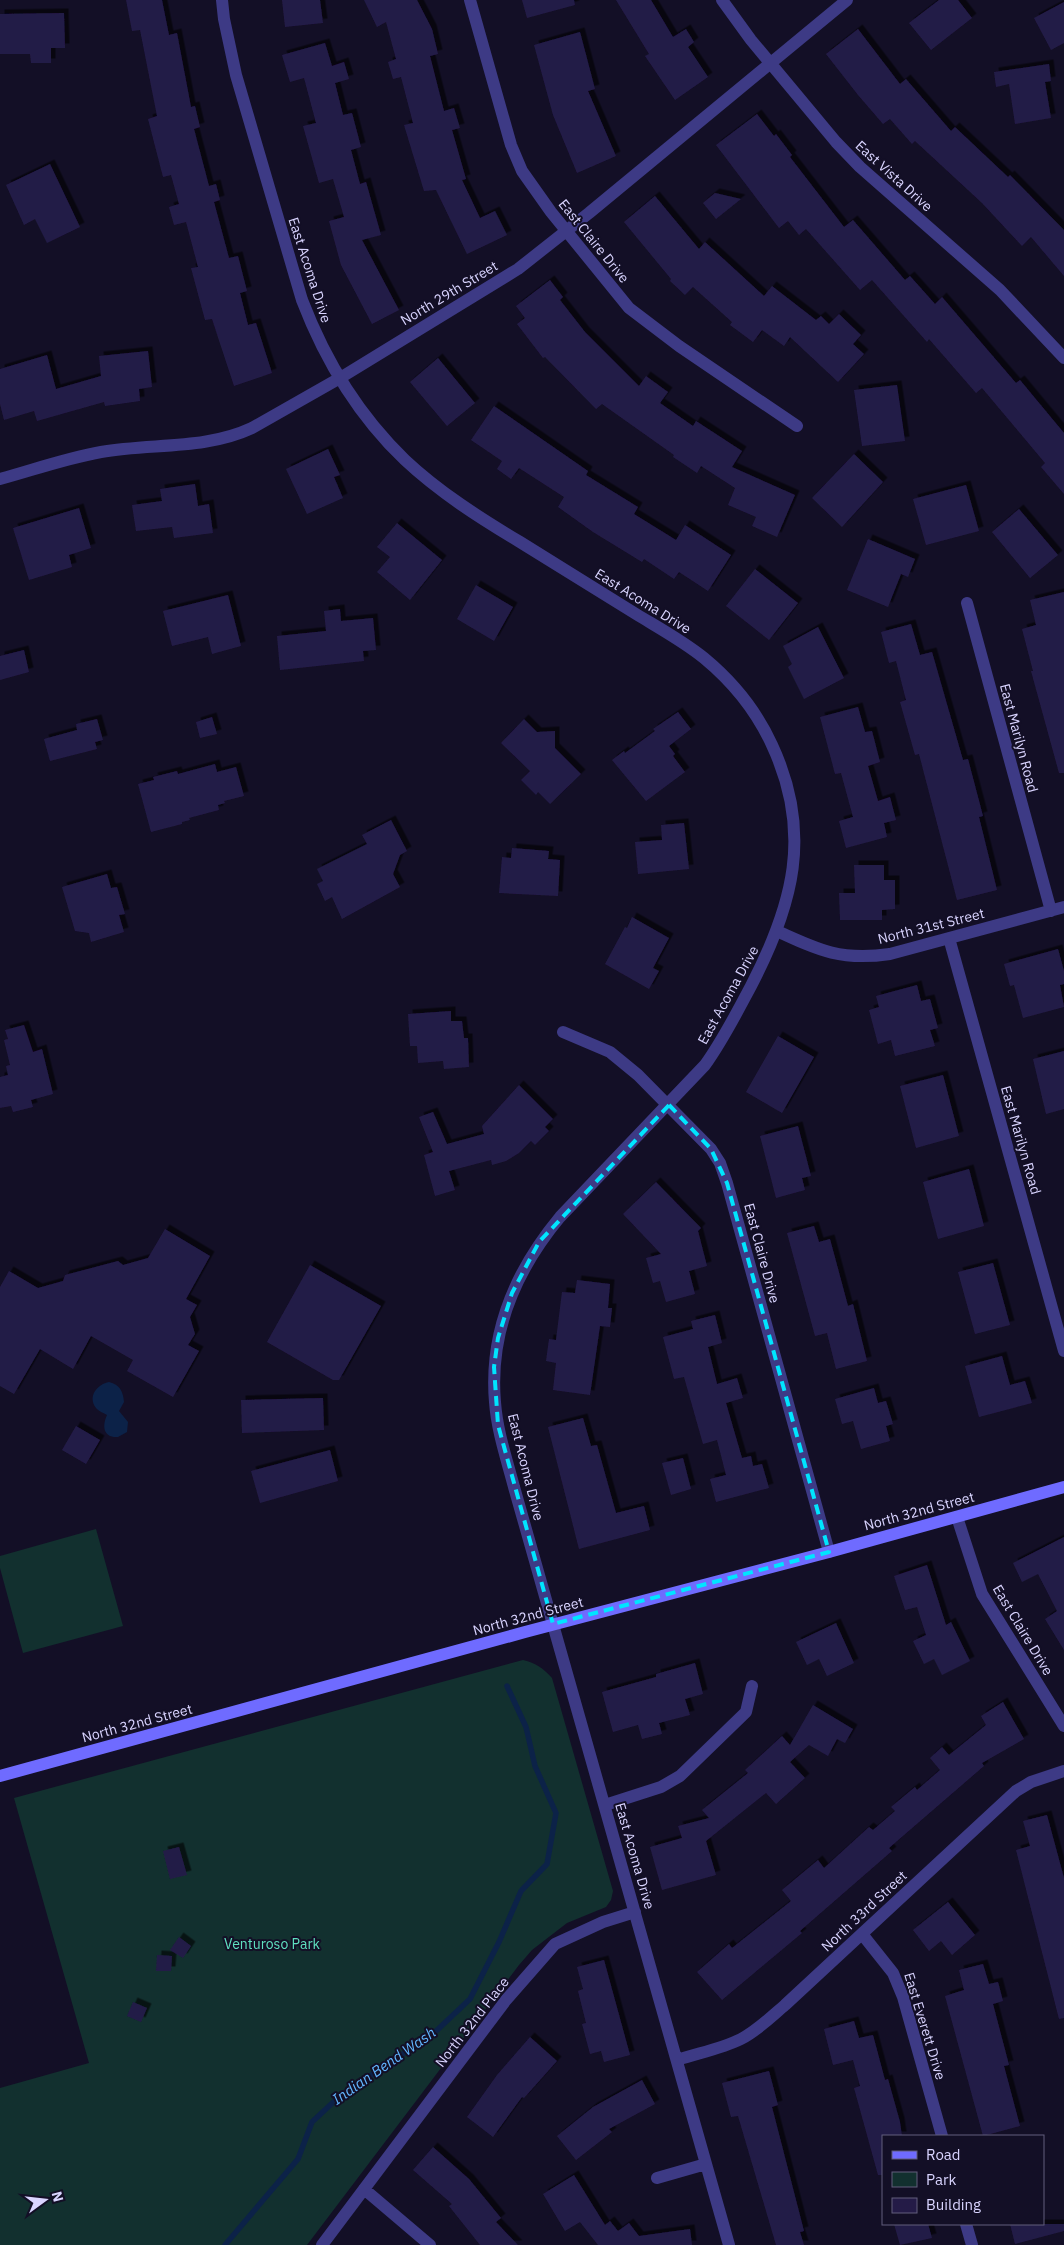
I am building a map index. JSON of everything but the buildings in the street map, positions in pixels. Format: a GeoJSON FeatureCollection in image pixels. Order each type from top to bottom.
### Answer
{"type":"FeatureCollection","features":[{"type":"Feature","properties":{"kind":"main road","name":"North 32nd Street"},"geometry":{"type":"LineString","coordinates":[[0,1776],[553,1624],[829,1552],[1064,1487]]}},
{"type":"Feature","properties":{"kind":"street","name":"East Acoma Drive"},"geometry":{"type":"LineString","coordinates":[[222,0],[224,19],[236,75],[302,300],[315,332],[340,378],[375,429],[406,461],[431,482],[480,517],[688,646],[725,677],[756,714],[780,763],[790,792],[794,820],[792,881],[772,946],[722,1041],[705,1065],[669,1105],[560,1217],[539,1242],[512,1293],[498,1338],[494,1367],[498,1425],[729,2245]]}},
{"type":"Feature","properties":{"kind":"street","name":"East Claire Drive"},"geometry":{"type":"LineString","coordinates":[[470,0],[511,145],[522,172],[566,231],[629,308],[679,346],[797,426]]}},
{"type":"Feature","properties":{"kind":"street","name":"East Vista Drive"},"geometry":{"type":"LineString","coordinates":[[722,0],[836,142],[860,167],[1000,290],[1064,358]]}},
{"type":"Feature","properties":{"kind":"street","name":"North 29th Street"},"geometry":{"type":"LineString","coordinates":[[0,479],[101,452],[202,443],[239,434],[340,378],[518,269],[847,0]]}},
{"type":"Feature","properties":{"kind":"street","name":"East Marilyn Road"},"geometry":{"type":"LineString","coordinates":[[967,603],[1051,911]]}},
{"type":"Feature","properties":{"kind":"street","name":"North 31st Street"},"geometry":{"type":"LineString","coordinates":[[777,931],[800,942],[840,956],[864,958],[890,954],[1064,907]]}},
{"type":"Feature","properties":{"kind":"street","name":"East Marilyn Road"},"geometry":{"type":"LineString","coordinates":[[949,938],[1064,1351]]}},
{"type":"Feature","properties":{"kind":"street","name":"East Claire Drive"},"geometry":{"type":"LineString","coordinates":[[563,1032],[610,1052],[669,1105],[711,1149],[720,1163],[829,1552]]}},
{"type":"Feature","properties":{"kind":"street","name":"East Claire Drive"},"geometry":{"type":"LineString","coordinates":[[957,1516],[982,1594],[1064,1726]]}},
{"type":"Feature","properties":{"kind":"street"},"geometry":{"type":"LineString","coordinates":[[604,1805],[660,1787],[680,1776],[746,1712],[752,1686]]}},
{"type":"Feature","properties":{"kind":"street","name":"North 33rd Street"},"geometry":{"type":"LineString","coordinates":[[677,2060],[742,2039],[785,2005],[1016,1791],[1031,1782],[1064,1771]]}},
{"type":"Feature","properties":{"kind":"street","name":"North 32nd Place"},"geometry":{"type":"LineString","coordinates":[[322,2245],[506,2000],[555,1944],[603,1922],[635,1912]]}},
{"type":"Feature","properties":{"kind":"street","name":"East Everett Drive"},"geometry":{"type":"LineString","coordinates":[[862,1934],[893,1973],[900,1989],[942,2135]]}},
{"type":"Feature","properties":{"kind":"street"},"geometry":{"type":"LineString","coordinates":[[657,2178],[706,2164]]}},
{"type":"Feature","properties":{"kind":"street"},"geometry":{"type":"LineString","coordinates":[[364,2190],[430,2245]]}},
{"type":"Feature","properties":{"kind":"street"},"geometry":{"type":"LineString","coordinates":[[966,2225],[972,2245]]}},
{"type":"Feature","properties":{"kind":"highlighted area"},"geometry":{"type":"Polygon","coordinates":[[[669,1105],[711,1149],[727,1183],[829,1552],[553,1624],[498,1425],[494,1367],[498,1338],[512,1293],[539,1242],[669,1105]]]}},
{"type":"Feature","properties":{"kind":"green space"},"geometry":{"type":"Polygon","coordinates":[[[96,1529],[123,1626],[23,1653],[0,1568],[0,1556],[96,1529]]]}},
{"type":"Feature","properties":{"kind":"green space","name":"Venturoso Park"},"geometry":{"type":"Polygon","coordinates":[[[523,1660],[539,1666],[552,1678],[613,1891],[611,1900],[606,1907],[567,1923],[532,1950],[307,2245],[0,2245],[0,2088],[89,2063],[14,1798],[523,1660]]]}},
{"type":"Feature","properties":{"kind":"water"},"geometry":{"type":"Polygon","coordinates":[[[109,1382],[116,1385],[122,1392],[124,1402],[119,1411],[128,1422],[127,1432],[118,1437],[109,1436],[105,1430],[104,1423],[107,1415],[97,1409],[93,1399],[95,1391],[101,1385],[109,1382]]]}},
{"type":"Feature","properties":{"kind":"waterway","name":"Indian Bend Wash"},"geometry":{"type":"LineString","coordinates":[[225,2245],[298,2159],[312,2122],[341,2095],[433,2034],[470,1999],[499,1942],[521,1891],[547,1864],[556,1813],[535,1766],[526,1727],[507,1686]]}}]}
